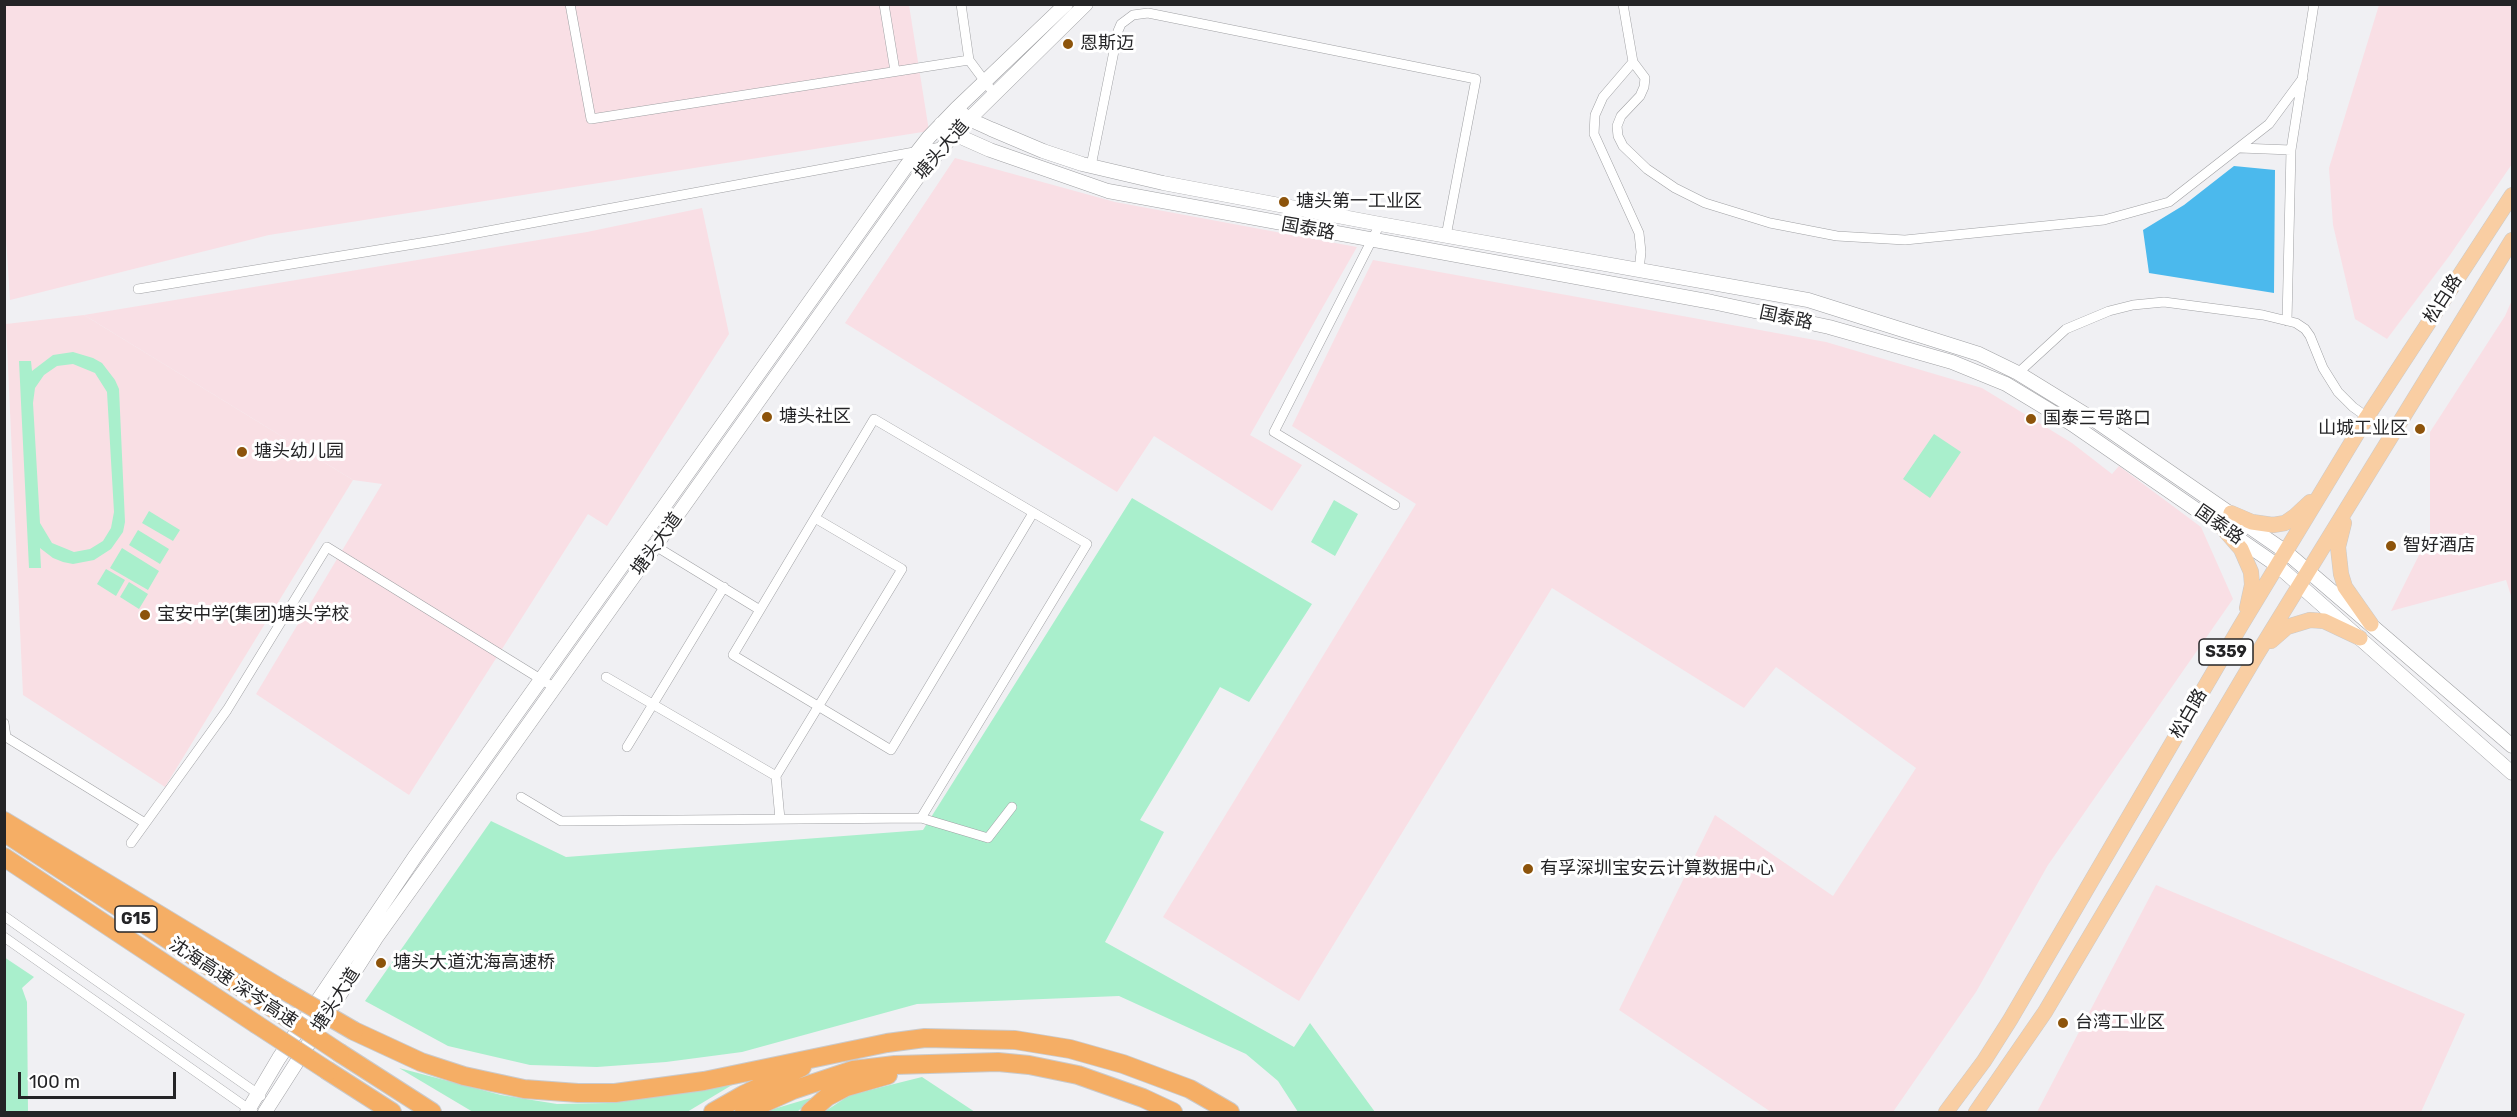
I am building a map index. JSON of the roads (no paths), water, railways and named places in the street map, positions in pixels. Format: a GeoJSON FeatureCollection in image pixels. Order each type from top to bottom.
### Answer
{"type":"FeatureCollection","features":[{"type":"Feature","properties":{"kind":"highway"},"geometry":{"type":"LineString","coordinates":[[4,821],[354,1031],[411,1058],[464,1076],[551,1092],[615,1093],[661,1088],[925,1038],[979,1038],[1043,1044],[1100,1056],[1190,1089],[1230,1113]]}},
{"type":"Feature","properties":{"kind":"highway","name":"沈海高速 深岑高速"},"geometry":{"type":"LineString","coordinates":[[4,833],[432,1113]]}},
{"type":"Feature","properties":{"kind":"highway","name":"沈海高速 深岑高速"},"geometry":{"type":"LineString","coordinates":[[4,857],[392,1113]]}},
{"type":"Feature","properties":{"kind":"highway"},"geometry":{"type":"LineString","coordinates":[[713,1113],[752,1090],[831,1054]]}},
{"type":"Feature","properties":{"kind":"highway"},"geometry":{"type":"LineString","coordinates":[[744,1113],[793,1090],[853,1070],[927,1064],[998,1062],[1055,1070],[1102,1082],[1173,1113]]}},
{"type":"Feature","properties":{"kind":"highway"},"geometry":{"type":"LineString","coordinates":[[810,1113],[827,1097],[846,1087],[927,1064]]}},
{"type":"Feature","properties":{"kind":"main road","name":"松白路"},"geometry":{"type":"LineString","coordinates":[[1946,1113],[1984,1061],[2010,1020],[2240,627],[2367,417],[2512,195]]}},
{"type":"Feature","properties":{"kind":"main road","name":"松白路"},"geometry":{"type":"LineString","coordinates":[[1976,1113],[2045,1012],[2256,656],[2512,240]]}},
{"type":"Feature","properties":{"kind":"main road"},"geometry":{"type":"LineString","coordinates":[[2231,513],[2262,525],[2285,522],[2303,510],[2336,469]]}},
{"type":"Feature","properties":{"kind":"main road"},"geometry":{"type":"LineString","coordinates":[[2355,494],[2338,547],[2339,563],[2345,587],[2371,624]]}},
{"type":"Feature","properties":{"kind":"main road"},"geometry":{"type":"LineString","coordinates":[[2221,526],[2241,549],[2251,572],[2250,599],[2240,627]]}},
{"type":"Feature","properties":{"kind":"main road"},"geometry":{"type":"LineString","coordinates":[[2256,656],[2288,627],[2310,620],[2324,621],[2360,638]]}},
{"type":"Feature","properties":{"kind":"street"},"geometry":{"type":"LineString","coordinates":[[570,4],[591,119],[969,60]]}},
{"type":"Feature","properties":{"kind":"street"},"geometry":{"type":"LineString","coordinates":[[884,4],[895,71]]}},
{"type":"Feature","properties":{"kind":"street"},"geometry":{"type":"LineString","coordinates":[[962,4],[969,60],[995,95]]}},
{"type":"Feature","properties":{"kind":"street","name":"塘头大道"},"geometry":{"type":"LineString","coordinates":[[250,1111],[257,1094],[363,930],[917,152],[956,109],[1066,4]]}},
{"type":"Feature","properties":{"kind":"street","name":"塘头大道"},"geometry":{"type":"LineString","coordinates":[[268,1108],[383,929],[941,147],[1086,4]]}},
{"type":"Feature","properties":{"kind":"street"},"geometry":{"type":"LineString","coordinates":[[1623,4],[1634,62],[1644,78],[1644,87],[1640,96],[1621,116],[1617,126],[1618,136],[1623,146],[1647,169],[1675,188],[1705,203],[1770,223],[1837,236],[1905,240],[2104,220],[2169,202],[2269,124],[2303,78]]}},
{"type":"Feature","properties":{"kind":"street"},"geometry":{"type":"LineString","coordinates":[[2287,321],[2291,150],[2314,4]]}},
{"type":"Feature","properties":{"kind":"street"},"geometry":{"type":"LineString","coordinates":[[1091,166],[1118,31],[1121,24],[1133,15],[1148,13],[1476,79],[1446,236]]}},
{"type":"Feature","properties":{"kind":"street"},"geometry":{"type":"LineString","coordinates":[[1634,62],[1603,98],[1595,115],[1594,134],[1639,233],[1641,252],[1639,270]]}},
{"type":"Feature","properties":{"kind":"street","name":"国泰路"},"geometry":{"type":"LineString","coordinates":[[956,109],[969,119],[1043,151],[1091,166],[1163,183],[1380,224],[1808,300],[1979,354],[2018,373],[2096,421],[2286,552],[2512,746]]}},
{"type":"Feature","properties":{"kind":"street","name":"国泰路"},"geometry":{"type":"LineString","coordinates":[[941,124],[954,134],[1000,154],[1108,191],[1712,302],[1829,327],[1952,362],[2006,384],[2072,424],[2278,566],[2512,773]]}},
{"type":"Feature","properties":{"kind":"street"},"geometry":{"type":"LineString","coordinates":[[138,289],[445,239],[941,147]]}},
{"type":"Feature","properties":{"kind":"street"},"geometry":{"type":"LineString","coordinates":[[2240,148],[2291,150]]}},
{"type":"Feature","properties":{"kind":"street"},"geometry":{"type":"LineString","coordinates":[[1380,224],[1274,432],[1395,505]]}},
{"type":"Feature","properties":{"kind":"street"},"geometry":{"type":"LineString","coordinates":[[2018,373],[2066,329],[2109,310],[2164,302],[2263,315],[2287,321],[2305,329],[2328,378],[2353,407],[2367,417]]}},
{"type":"Feature","properties":{"kind":"street"},"geometry":{"type":"LineString","coordinates":[[921,818],[1087,544],[874,419],[733,655],[891,750],[1033,513]]}},
{"type":"Feature","properties":{"kind":"street"},"geometry":{"type":"LineString","coordinates":[[780,819],[776,776],[902,569],[815,518]]}},
{"type":"Feature","properties":{"kind":"street"},"geometry":{"type":"LineString","coordinates":[[642,538],[760,610]]}},
{"type":"Feature","properties":{"kind":"street"},"geometry":{"type":"LineString","coordinates":[[131,843],[227,710],[327,547],[555,688]]}},
{"type":"Feature","properties":{"kind":"street"},"geometry":{"type":"LineString","coordinates":[[627,747],[724,587]]}},
{"type":"Feature","properties":{"kind":"street"},"geometry":{"type":"LineString","coordinates":[[606,677],[776,776]]}},
{"type":"Feature","properties":{"kind":"street"},"geometry":{"type":"LineString","coordinates":[[4,723],[6,736],[145,823]]}},
{"type":"Feature","properties":{"kind":"street"},"geometry":{"type":"LineString","coordinates":[[521,797],[561,821],[921,818],[988,838],[1012,807]]}},
{"type":"Feature","properties":{"kind":"street"},"geometry":{"type":"LineString","coordinates":[[4,916],[257,1094],[268,1108]]}},
{"type":"Feature","properties":{"kind":"street"},"geometry":{"type":"LineString","coordinates":[[4,937],[250,1111]]}},
{"type":"Feature","properties":{"kind":"water"},"geometry":{"type":"Polygon","coordinates":[[[2234,166],[2275,170],[2274,293],[2149,273],[2143,230],[2184,205],[2234,166]]]}},
{"type":"Feature","properties":{"kind":"place","name":"恩斯迈"},"geometry":{"type":"Point","coordinates":[1068,44]}},
{"type":"Feature","properties":{"kind":"place","name":"塘头第一工业区"},"geometry":{"type":"Point","coordinates":[1284,202]}},
{"type":"Feature","properties":{"kind":"place","name":"塘头社区"},"geometry":{"type":"Point","coordinates":[767,417]}},
{"type":"Feature","properties":{"kind":"place","name":"国泰三号路口"},"geometry":{"type":"Point","coordinates":[2031,419]}},
{"type":"Feature","properties":{"kind":"place","name":"山城工业区"},"geometry":{"type":"Point","coordinates":[2420,429]}},
{"type":"Feature","properties":{"kind":"place","name":"塘头幼儿园"},"geometry":{"type":"Point","coordinates":[242,452]}},
{"type":"Feature","properties":{"kind":"place","name":"智好酒店"},"geometry":{"type":"Point","coordinates":[2391,546]}},
{"type":"Feature","properties":{"kind":"place","name":"宝安中学(集团)塘头学校"},"geometry":{"type":"Point","coordinates":[145,615]}},
{"type":"Feature","properties":{"kind":"place","name":"有孚深圳宝安云计算数据中心"},"geometry":{"type":"Point","coordinates":[1528,869]}},
{"type":"Feature","properties":{"kind":"place","name":"塘头大道沈海高速桥"},"geometry":{"type":"Point","coordinates":[381,963]}},
{"type":"Feature","properties":{"kind":"place","name":"台湾工业区"},"geometry":{"type":"Point","coordinates":[2063,1023]}}]}
